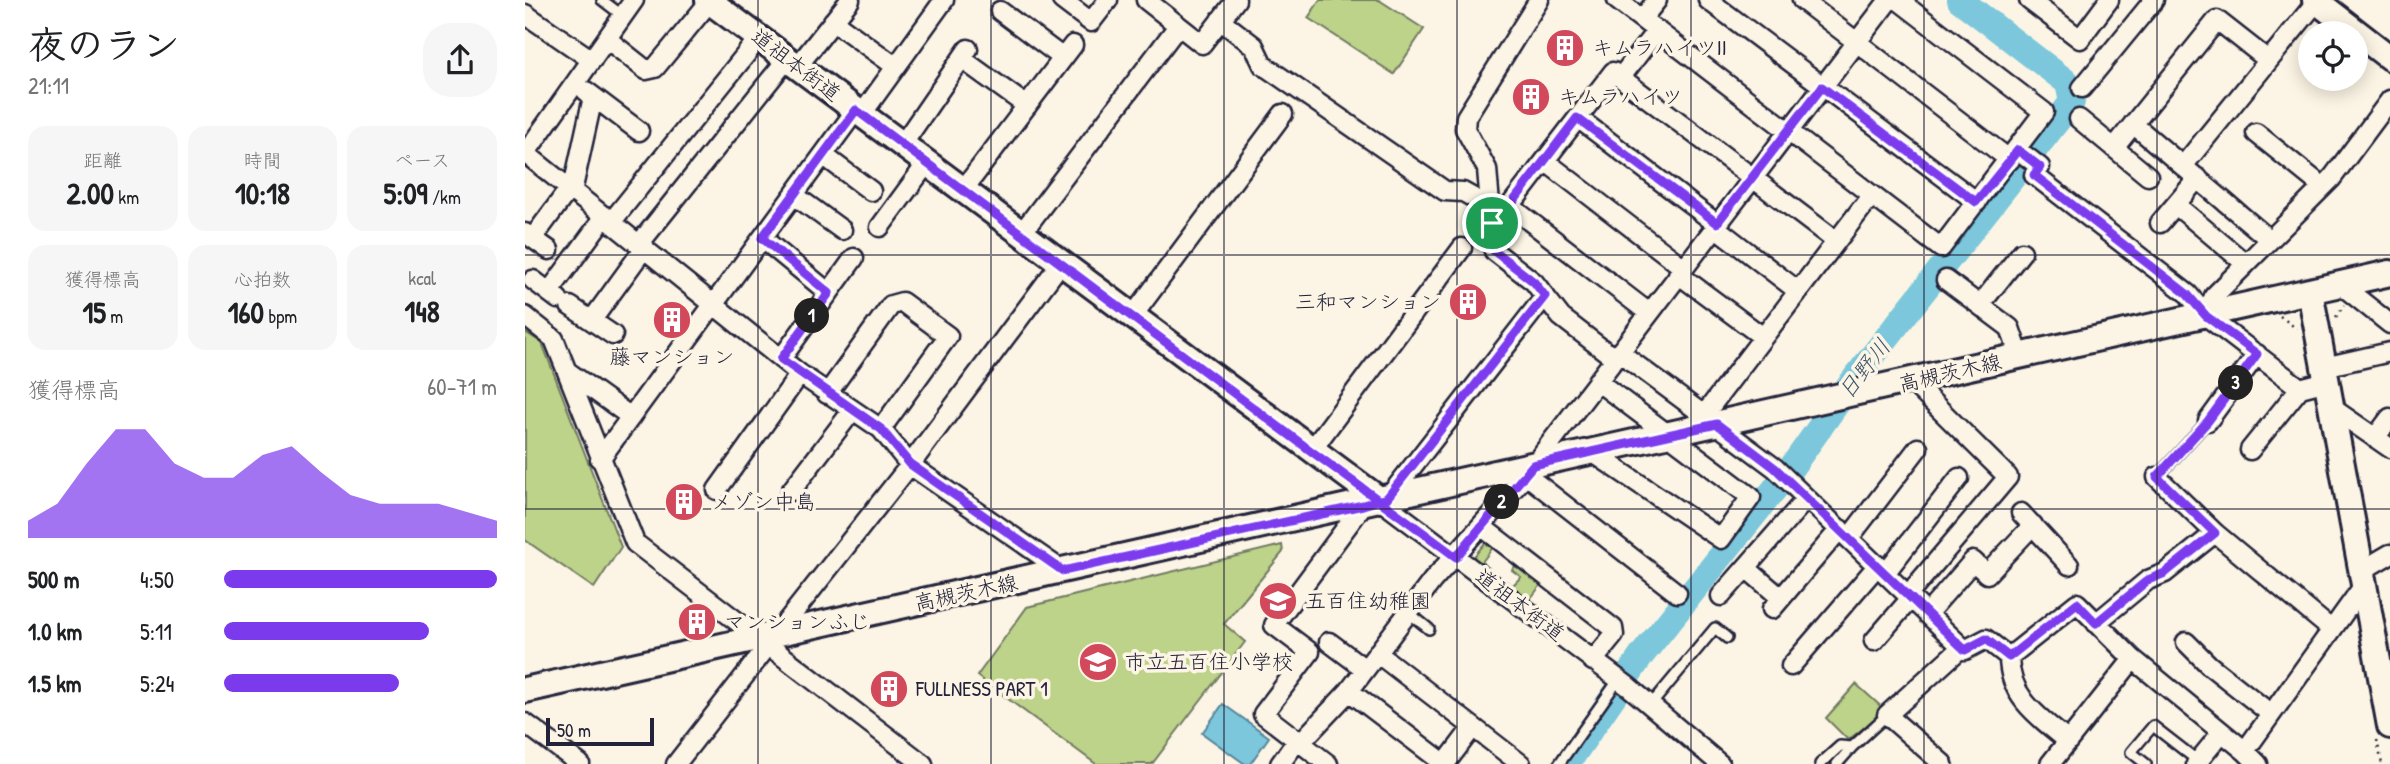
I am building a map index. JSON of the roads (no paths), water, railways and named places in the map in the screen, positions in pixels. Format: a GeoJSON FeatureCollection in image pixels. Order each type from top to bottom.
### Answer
{"type":"FeatureCollection","features":[{"type":"Feature","properties":{"kind":"main road"},"geometry":{"type":"LineString","coordinates":[[2316,1],[2390,58]]}},
{"type":"Feature","properties":{"kind":"main road","name":"道祖本街道"},"geometry":{"type":"LineString","coordinates":[[714,2],[1377,501]]}},
{"type":"Feature","properties":{"kind":"main road","name":"高槻茨木線"},"geometry":{"type":"LineString","coordinates":[[525,690],[767,640],[1063,571],[1529,470],[1669,435],[1710,420],[1856,394],[2390,273]]}},
{"type":"Feature","properties":{"kind":"main road"},"geometry":{"type":"LineString","coordinates":[[2310,291],[2362,578],[2383,732]]}},
{"type":"Feature","properties":{"kind":"street"},"geometry":{"type":"LineString","coordinates":[[634,0],[525,154],[800,374],[881,429],[910,464],[1063,571]]}},
{"type":"Feature","properties":{"kind":"street"},"geometry":{"type":"LineString","coordinates":[[592,320],[642,245],[792,63],[850,0]]}},
{"type":"Feature","properties":{"kind":"street"},"geometry":{"type":"LineString","coordinates":[[600,459],[823,155],[944,0]]}},
{"type":"Feature","properties":{"kind":"street"},"geometry":{"type":"LineString","coordinates":[[1062,0],[1091,22],[1108,0]]}},
{"type":"Feature","properties":{"kind":"street"},"geometry":{"type":"LineString","coordinates":[[1154,2],[1178,26],[1202,44],[1236,0]]}},
{"type":"Feature","properties":{"kind":"street"},"geometry":{"type":"LineString","coordinates":[[1539,0],[1466,117],[1465,129],[1487,169],[1494,251],[1534,282],[1561,317],[1710,420],[1783,476],[1965,650],[1986,639],[2009,657],[2014,687],[2028,708],[2068,741]]}},
{"type":"Feature","properties":{"kind":"street"},"geometry":{"type":"LineString","coordinates":[[1617,0],[1941,248],[2044,112],[1898,0]]}},
{"type":"Feature","properties":{"kind":"street"},"geometry":{"type":"LineString","coordinates":[[1621,77],[1649,24],[1657,0]]}},
{"type":"Feature","properties":{"kind":"street"},"geometry":{"type":"LineString","coordinates":[[1708,0],[1976,202]]}},
{"type":"Feature","properties":{"kind":"street"},"geometry":{"type":"LineString","coordinates":[[1802,0],[2014,155],[2040,167],[2034,175],[2187,294],[2206,316],[2300,388]]}},
{"type":"Feature","properties":{"kind":"street"},"geometry":{"type":"LineString","coordinates":[[1280,764],[1293,746],[1302,741],[1349,691],[1408,612],[1529,470],[1889,0]]}},
{"type":"Feature","properties":{"kind":"street"},"geometry":{"type":"LineString","coordinates":[[2031,0],[2080,39],[2109,0]]}},
{"type":"Feature","properties":{"kind":"street"},"geometry":{"type":"LineString","coordinates":[[2082,88],[2154,0]]}},
{"type":"Feature","properties":{"kind":"street"},"geometry":{"type":"LineString","coordinates":[[2183,166],[2316,1]]}},
{"type":"Feature","properties":{"kind":"street"},"geometry":{"type":"LineString","coordinates":[[607,39],[646,70],[655,68],[714,2]]}},
{"type":"Feature","properties":{"kind":"street"},"geometry":{"type":"LineString","coordinates":[[963,190],[1068,52],[1000,11]]}},
{"type":"Feature","properties":{"kind":"street"},"geometry":{"type":"LineString","coordinates":[[525,13],[592,60]]}},
{"type":"Feature","properties":{"kind":"street"},"geometry":{"type":"LineString","coordinates":[[1220,20],[1254,46],[1263,65],[1445,191],[1463,192],[1491,215]]}},
{"type":"Feature","properties":{"kind":"street"},"geometry":{"type":"LineString","coordinates":[[2114,148],[2217,20],[2268,60]]}},
{"type":"Feature","properties":{"kind":"street"},"geometry":{"type":"LineString","coordinates":[[833,21],[895,66]]}},
{"type":"Feature","properties":{"kind":"street"},"geometry":{"type":"LineString","coordinates":[[1021,234],[1178,26]]}},
{"type":"Feature","properties":{"kind":"street"},"geometry":{"type":"LineString","coordinates":[[561,300],[608,219],[759,38]]}},
{"type":"Feature","properties":{"kind":"street"},"geometry":{"type":"LineString","coordinates":[[902,145],[965,54],[1027,106]]}},
{"type":"Feature","properties":{"kind":"street"},"geometry":{"type":"LineString","coordinates":[[1491,215],[1510,206],[1613,72],[1836,241]]}},
{"type":"Feature","properties":{"kind":"street"},"geometry":{"type":"LineString","coordinates":[[576,83],[639,131]]}},
{"type":"Feature","properties":{"kind":"street"},"geometry":{"type":"LineString","coordinates":[[549,250],[529,235],[570,190],[593,97]]}},
{"type":"Feature","properties":{"kind":"street"},"geometry":{"type":"LineString","coordinates":[[2206,316],[2214,296],[2383,124],[2390,100]]}},
{"type":"Feature","properties":{"kind":"street"},"geometry":{"type":"LineString","coordinates":[[1132,317],[1283,114]]}},
{"type":"Feature","properties":{"kind":"street"},"geometry":{"type":"LineString","coordinates":[[1577,118],[1798,291]]}},
{"type":"Feature","properties":{"kind":"street"},"geometry":{"type":"LineString","coordinates":[[2080,119],[2148,176]]}},
{"type":"Feature","properties":{"kind":"street"},"geometry":{"type":"LineString","coordinates":[[2133,124],[2270,240]]}},
{"type":"Feature","properties":{"kind":"street"},"geometry":{"type":"LineString","coordinates":[[2256,132],[2323,187]]}},
{"type":"Feature","properties":{"kind":"street"},"geometry":{"type":"LineString","coordinates":[[823,155],[870,191]]}},
{"type":"Feature","properties":{"kind":"street"},"geometry":{"type":"LineString","coordinates":[[1545,160],[1763,337]]}},
{"type":"Feature","properties":{"kind":"street"},"geometry":{"type":"LineString","coordinates":[[880,227],[927,163]]}},
{"type":"Feature","properties":{"kind":"street"},"geometry":{"type":"LineString","coordinates":[[2160,223],[2198,178]]}},
{"type":"Feature","properties":{"kind":"street"},"geometry":{"type":"LineString","coordinates":[[794,195],[842,230]]}},
{"type":"Feature","properties":{"kind":"street"},"geometry":{"type":"LineString","coordinates":[[1710,420],[1763,337],[1871,196]]}},
{"type":"Feature","properties":{"kind":"street"},"geometry":{"type":"LineString","coordinates":[[2176,205],[2246,264]]}},
{"type":"Feature","properties":{"kind":"street"},"geometry":{"type":"LineString","coordinates":[[1510,206],[1649,313]]}},
{"type":"Feature","properties":{"kind":"street"},"geometry":{"type":"LineString","coordinates":[[762,238],[829,293]]}},
{"type":"Feature","properties":{"kind":"street"},"geometry":{"type":"LineString","coordinates":[[1311,451],[1462,248]]}},
{"type":"Feature","properties":{"kind":"street"},"geometry":{"type":"LineString","coordinates":[[1980,305],[2022,252]]}},
{"type":"Feature","properties":{"kind":"street"},"geometry":{"type":"LineString","coordinates":[[781,359],[855,258]]}},
{"type":"Feature","properties":{"kind":"street"},"geometry":{"type":"LineString","coordinates":[[676,764],[767,640],[910,464],[1061,264]]}},
{"type":"Feature","properties":{"kind":"street"},"geometry":{"type":"LineString","coordinates":[[533,280],[613,335]]}},
{"type":"Feature","properties":{"kind":"street"},"geometry":{"type":"LineString","coordinates":[[1946,280],[2010,328],[2020,357]]}},
{"type":"Feature","properties":{"kind":"street"},"geometry":{"type":"LineString","coordinates":[[2340,284],[2390,324]]}},
{"type":"Feature","properties":{"kind":"street"},"geometry":{"type":"LineString","coordinates":[[1328,764],[1302,741],[1263,715],[1310,652],[1274,625],[1545,296]]}},
{"type":"Feature","properties":{"kind":"street"},"geometry":{"type":"LineString","coordinates":[[827,394],[891,305],[902,302],[949,336],[881,429]]}},
{"type":"Feature","properties":{"kind":"street"},"geometry":{"type":"LineString","coordinates":[[525,316],[554,339],[635,543],[767,640],[923,764]]}},
{"type":"Feature","properties":{"kind":"street"},"geometry":{"type":"LineString","coordinates":[[2250,450],[2300,388],[2326,374],[2390,352]]}},
{"type":"Feature","properties":{"kind":"street"},"geometry":{"type":"LineString","coordinates":[[2208,421],[2257,354]]}},
{"type":"Feature","properties":{"kind":"street"},"geometry":{"type":"LineString","coordinates":[[567,371],[631,417]]}},
{"type":"Feature","properties":{"kind":"street"},"geometry":{"type":"LineString","coordinates":[[717,490],[800,374]]}},
{"type":"Feature","properties":{"kind":"street"},"geometry":{"type":"LineString","coordinates":[[1593,452],[1721,539],[1751,497],[1597,381]]}},
{"type":"Feature","properties":{"kind":"street"},"geometry":{"type":"LineString","coordinates":[[1874,640],[2008,477],[1911,381]]}},
{"type":"Feature","properties":{"kind":"street"},"geometry":{"type":"LineString","coordinates":[[2332,408],[2383,443],[2390,418]]}},
{"type":"Feature","properties":{"kind":"street"},"geometry":{"type":"LineString","coordinates":[[791,491],[852,411]]}},
{"type":"Feature","properties":{"kind":"street"},"geometry":{"type":"LineString","coordinates":[[1746,568],[1776,604],[1844,533],[1918,448]]}},
{"type":"Feature","properties":{"kind":"street"},"geometry":{"type":"LineString","coordinates":[[1529,470],[1677,593]]}},
{"type":"Feature","properties":{"kind":"street"},"geometry":{"type":"LineString","coordinates":[[2157,477],[2215,533],[2332,630]]}},
{"type":"Feature","properties":{"kind":"street"},"geometry":{"type":"LineString","coordinates":[[1791,666],[1882,568],[1959,478]]}},
{"type":"Feature","properties":{"kind":"street"},"geometry":{"type":"LineString","coordinates":[[1721,596],[1806,499]]}},
{"type":"Feature","properties":{"kind":"street","name":"道祖本街道"},"geometry":{"type":"LineString","coordinates":[[1377,501],[1622,681],[1720,764]]}},
{"type":"Feature","properties":{"kind":"street"},"geometry":{"type":"LineString","coordinates":[[1927,614],[1973,561],[1987,574],[2027,519],[2069,565]]}},
{"type":"Feature","properties":{"kind":"street"},"geometry":{"type":"LineString","coordinates":[[1481,526],[1613,628],[1613,635],[1593,660]]}},
{"type":"Feature","properties":{"kind":"street"},"geometry":{"type":"LineString","coordinates":[[2096,623],[2148,580],[2165,573],[2215,533]]}},
{"type":"Feature","properties":{"kind":"street"},"geometry":{"type":"LineString","coordinates":[[2245,751],[2332,630],[2362,578],[2389,557]]}},
{"type":"Feature","properties":{"kind":"street"},"geometry":{"type":"LineString","coordinates":[[2009,657],[2077,603],[2133,659],[2259,764]]}},
{"type":"Feature","properties":{"kind":"street"},"geometry":{"type":"LineString","coordinates":[[1329,642],[1365,669]]}},
{"type":"Feature","properties":{"kind":"street"},"geometry":{"type":"LineString","coordinates":[[2186,642],[2209,665],[2271,714]]}},
{"type":"Feature","properties":{"kind":"street"},"geometry":{"type":"LineString","coordinates":[[1944,764],[1887,715],[1962,647]]}},
{"type":"Feature","properties":{"kind":"street"},"geometry":{"type":"LineString","coordinates":[[1377,653],[1521,764]]}},
{"type":"Feature","properties":{"kind":"street"},"geometry":{"type":"LineString","coordinates":[[2050,764],[2133,659]]}},
{"type":"Feature","properties":{"kind":"street"},"geometry":{"type":"LineString","coordinates":[[1349,691],[1445,764],[1473,727]]}},
{"type":"Feature","properties":{"kind":"street"},"geometry":{"type":"LineString","coordinates":[[525,723],[580,764]]}},
{"type":"Feature","properties":{"kind":"street"},"geometry":{"type":"LineString","coordinates":[[2197,763],[2222,732]]}},
{"type":"Feature","properties":{"kind":"lane"},"geometry":{"type":"LineString","coordinates":[[602,0],[623,16]]}},
{"type":"Feature","properties":{"kind":"lane"},"geometry":{"type":"LineString","coordinates":[[2157,477],[2208,421]]}},
{"type":"Feature","properties":{"kind":"lane"},"geometry":{"type":"LineString","coordinates":[[1408,612],[1429,629]]}},
{"type":"Feature","properties":{"kind":"lane"},"geometry":{"type":"LineString","coordinates":[[1650,706],[1715,628],[1727,638]]}},
{"type":"Feature","properties":{"kind":"lane"},"geometry":{"type":"LineString","coordinates":[[1561,764],[1622,681]]}},
{"type":"Feature","properties":{"kind":"lane"},"geometry":{"type":"LineString","coordinates":[[1837,764],[1887,715]]}},
{"type":"Feature","properties":{"kind":"lane"},"geometry":{"type":"LineString","coordinates":[[2145,764],[2131,752],[2153,726],[2197,763]]}},
{"type":"Feature","properties":{"kind":"lane"},"geometry":{"type":"LineString","coordinates":[[1820,764],[1840,746],[1852,747]]}},
{"type":"Feature","properties":{"kind":"water"},"geometry":{"type":"Polygon","coordinates":[[[1223,704],[1269,737],[1250,764],[1245,764],[1202,733],[1223,704]]]}},
{"type":"Feature","properties":{"kind":"waterway","name":"日野川"},"geometry":{"type":"LineString","coordinates":[[1567,764],[1642,655],[1789,471],[1852,382],[2072,102],[2068,83],[1960,0]]}},
{"type":"Feature","properties":{"kind":"place","name":"キムラハイツII"},"geometry":{"type":"Point","coordinates":[1565,48]}},
{"type":"Feature","properties":{"kind":"place","name":"キムラハイツ"},"geometry":{"type":"Point","coordinates":[1531,97]}},
{"type":"Feature","properties":{"kind":"place","name":"三和マンション"},"geometry":{"type":"Point","coordinates":[1468,302]}},
{"type":"Feature","properties":{"kind":"place","name":"藤マンション"},"geometry":{"type":"Point","coordinates":[672,320]}},
{"type":"Feature","properties":{"kind":"place","name":"メゾン中島"},"geometry":{"type":"Point","coordinates":[684,502]}},
{"type":"Feature","properties":{"kind":"place","name":"五百住幼稚園"},"geometry":{"type":"Point","coordinates":[1278,601]}},
{"type":"Feature","properties":{"kind":"place","name":"マンションふじ"},"geometry":{"type":"Point","coordinates":[697,622]}},
{"type":"Feature","properties":{"kind":"place","name":"市立五百住小学校"},"geometry":{"type":"Point","coordinates":[1098,662]}},
{"type":"Feature","properties":{"kind":"place","name":"FULLNESS PART 1"},"geometry":{"type":"Point","coordinates":[889,689]}}]}
